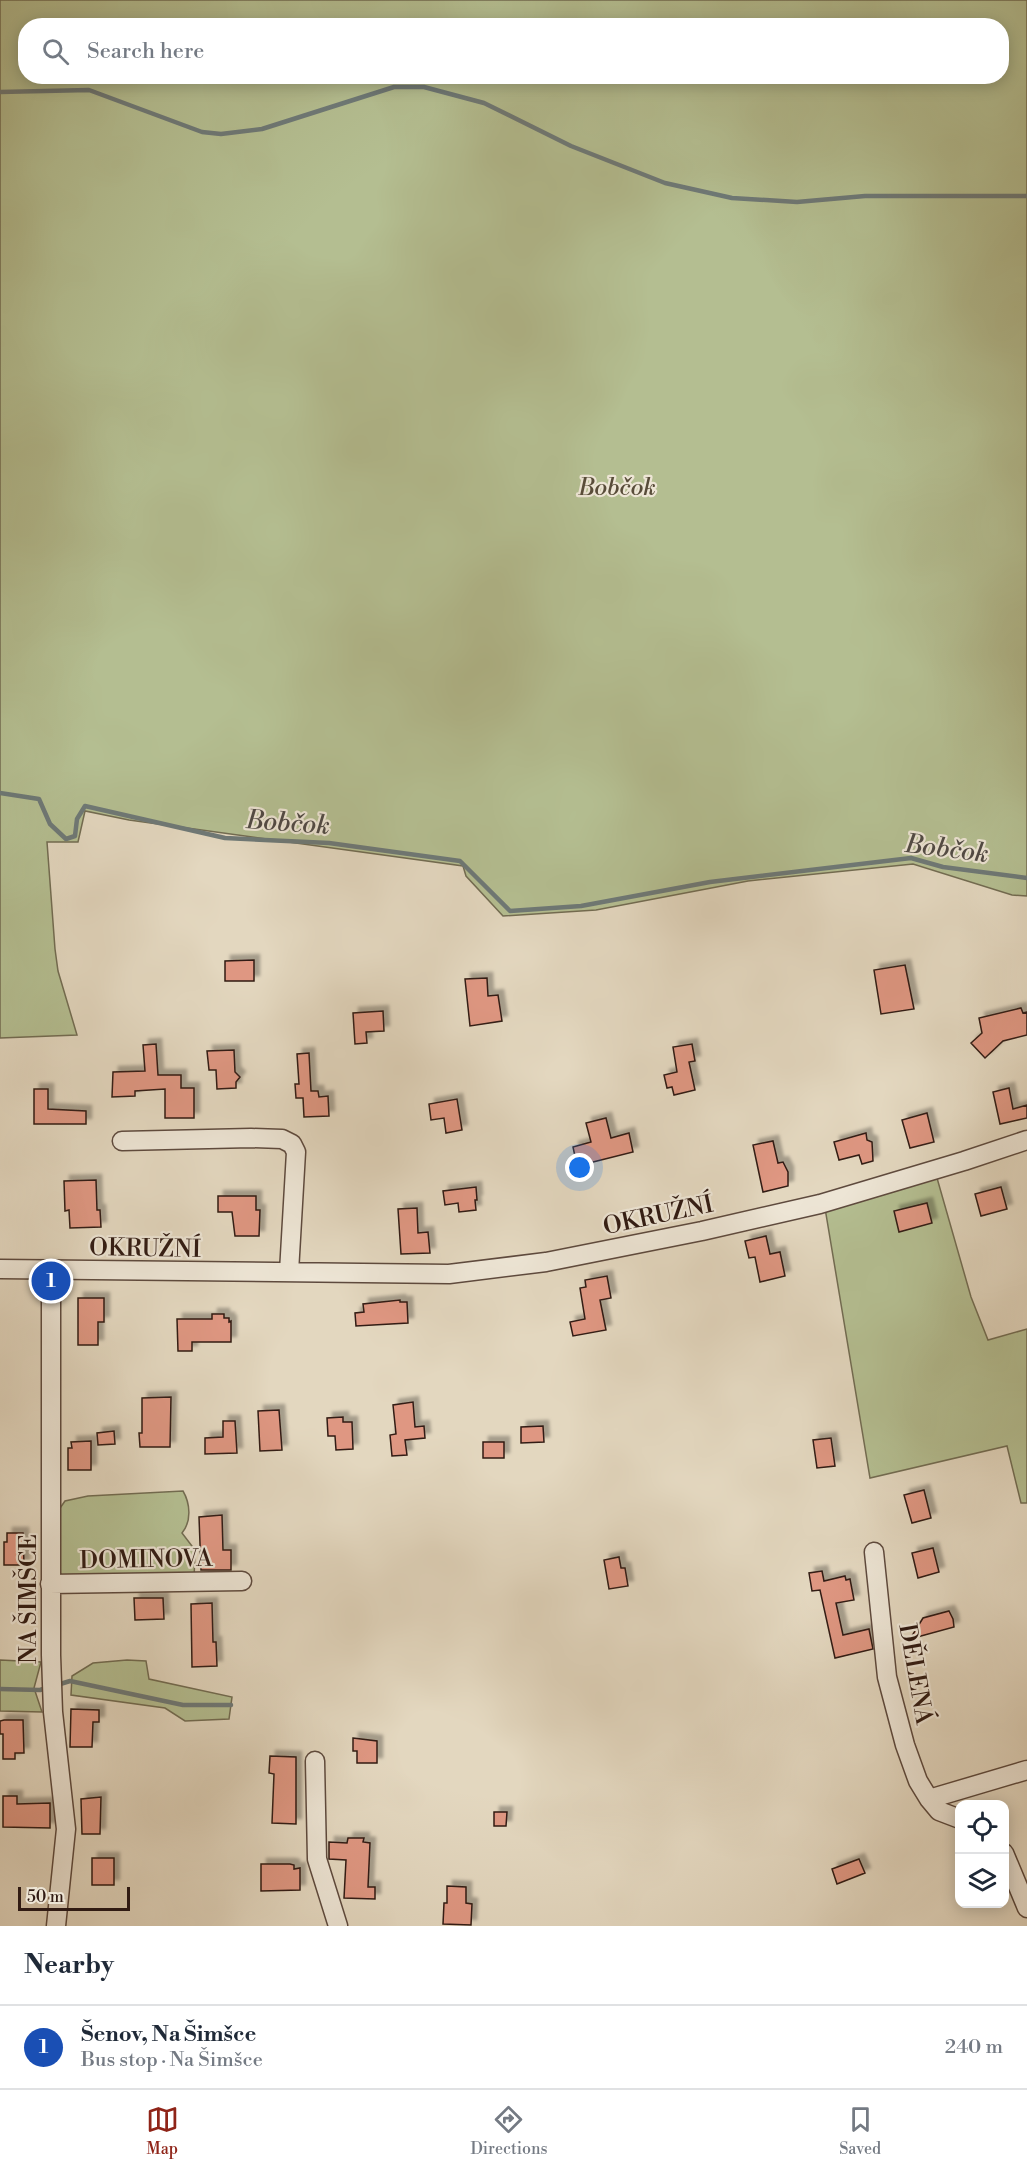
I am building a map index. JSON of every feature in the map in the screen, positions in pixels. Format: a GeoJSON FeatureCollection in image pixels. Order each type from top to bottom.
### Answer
{"type":"FeatureCollection","features":[{"type":"Feature","properties":{"kind":"street"},"geometry":{"type":"LineString","coordinates":[[122,1141],[251,1138],[282,1139],[292,1144],[296,1152],[289,1272]]}},
{"type":"Feature","properties":{"kind":"street","name":"OKRUŽNÍ"},"geometry":{"type":"LineString","coordinates":[[0,1269],[449,1274],[546,1262],[702,1231],[820,1204],[1027,1140]]}},
{"type":"Feature","properties":{"kind":"street","name":"NA ŠIMŠCE"},"geometry":{"type":"LineString","coordinates":[[51,1271],[50,1584],[53,1712],[66,1829],[56,1926]]}},
{"type":"Feature","properties":{"kind":"street","name":"DĚLENÁ"},"geometry":{"type":"LineString","coordinates":[[874,1552],[887,1677],[905,1746],[918,1781],[929,1799],[939,1811],[955,1817]]}},
{"type":"Feature","properties":{"kind":"street","name":"DOMINOVA"},"geometry":{"type":"LineString","coordinates":[[50,1584],[242,1581]]}},
{"type":"Feature","properties":{"kind":"street"},"geometry":{"type":"LineString","coordinates":[[315,1761],[317,1859],[338,1926]]}},
{"type":"Feature","properties":{"kind":"street"},"geometry":{"type":"LineString","coordinates":[[929,1799],[1027,1770]]}},
{"type":"Feature","properties":{"kind":"street"},"geometry":{"type":"LineString","coordinates":[[1005,1854],[1027,1908]]}},
{"type":"Feature","properties":{"kind":"green space","name":"Bobčok"},"geometry":{"type":"Polygon","coordinates":[[[0,0],[1027,0],[1027,896],[1012,895],[913,864],[748,881],[596,910],[503,916],[466,876],[463,866],[129,820],[85,811],[78,842],[47,842],[58,971],[77,1035],[0,1038],[0,0]]]}},
{"type":"Feature","properties":{"kind":"green space"},"geometry":{"type":"Polygon","coordinates":[[[937,1178],[971,1297],[988,1340],[1027,1329],[1027,1503],[1021,1503],[1007,1446],[870,1478],[825,1208],[937,1178]]]}},
{"type":"Feature","properties":{"kind":"green space"},"geometry":{"type":"Polygon","coordinates":[[[183,1491],[189,1512],[182,1533],[195,1550],[194,1581],[59,1580],[58,1511],[65,1501],[88,1496],[183,1491]]]}},
{"type":"Feature","properties":{"kind":"green space"},"geometry":{"type":"Polygon","coordinates":[[[0,1660],[41,1662],[34,1688],[42,1712],[0,1711],[0,1660]]]}},
{"type":"Feature","properties":{"kind":"green space"},"geometry":{"type":"Polygon","coordinates":[[[146,1661],[149,1679],[232,1697],[229,1719],[185,1721],[165,1708],[71,1695],[72,1676],[93,1663],[146,1661]]]}},
{"type":"Feature","properties":{"kind":"building"},"geometry":{"type":"Polygon","coordinates":[[[254,960],[254,981],[225,981],[225,961],[254,960]]]}},
{"type":"Feature","properties":{"kind":"building"},"geometry":{"type":"Polygon","coordinates":[[[905,965],[914,1009],[881,1014],[874,970],[905,965]]]}},
{"type":"Feature","properties":{"kind":"building"},"geometry":{"type":"Polygon","coordinates":[[[487,978],[488,996],[498,995],[502,1021],[470,1026],[465,979],[487,978]]]}},
{"type":"Feature","properties":{"kind":"building"},"geometry":{"type":"Polygon","coordinates":[[[1021,1008],[1023,1013],[1027,1012],[1027,1035],[1003,1041],[985,1058],[971,1043],[982,1033],[979,1018],[1021,1008]]]}},
{"type":"Feature","properties":{"kind":"building"},"geometry":{"type":"Polygon","coordinates":[[[383,1011],[384,1031],[366,1032],[367,1043],[355,1044],[353,1013],[383,1011]]]}},
{"type":"Feature","properties":{"kind":"building"},"geometry":{"type":"Polygon","coordinates":[[[156,1044],[158,1075],[181,1075],[181,1088],[194,1088],[194,1118],[165,1118],[165,1089],[135,1091],[135,1096],[112,1097],[113,1072],[145,1071],[143,1045],[156,1044]]]}},
{"type":"Feature","properties":{"kind":"building"},"geometry":{"type":"Polygon","coordinates":[[[692,1044],[695,1061],[689,1062],[695,1090],[674,1095],[672,1087],[667,1088],[664,1075],[677,1072],[673,1047],[692,1044]]]}},
{"type":"Feature","properties":{"kind":"building"},"geometry":{"type":"Polygon","coordinates":[[[234,1050],[235,1072],[240,1077],[236,1082],[236,1088],[217,1089],[216,1070],[209,1070],[207,1051],[234,1050]]]}},
{"type":"Feature","properties":{"kind":"building"},"geometry":{"type":"Polygon","coordinates":[[[309,1053],[311,1091],[318,1091],[319,1097],[328,1096],[329,1116],[304,1117],[303,1098],[296,1098],[295,1084],[299,1084],[297,1054],[309,1053]]]}},
{"type":"Feature","properties":{"kind":"building"},"geometry":{"type":"Polygon","coordinates":[[[1009,1088],[1013,1109],[1027,1105],[1027,1118],[1000,1124],[993,1092],[1009,1088]]]}},
{"type":"Feature","properties":{"kind":"building"},"geometry":{"type":"Polygon","coordinates":[[[34,1089],[48,1089],[48,1109],[86,1111],[86,1124],[34,1124],[34,1089]]]}},
{"type":"Feature","properties":{"kind":"building"},"geometry":{"type":"Polygon","coordinates":[[[457,1099],[462,1130],[446,1133],[444,1118],[431,1120],[429,1104],[457,1099]]]}},
{"type":"Feature","properties":{"kind":"building"},"geometry":{"type":"Polygon","coordinates":[[[927,1113],[934,1142],[910,1148],[902,1120],[927,1113]]]}},
{"type":"Feature","properties":{"kind":"building"},"geometry":{"type":"Polygon","coordinates":[[[606,1118],[611,1138],[629,1133],[633,1152],[577,1166],[573,1147],[591,1142],[586,1123],[606,1118]]]}},
{"type":"Feature","properties":{"kind":"building"},"geometry":{"type":"Polygon","coordinates":[[[866,1133],[867,1140],[872,1142],[873,1161],[862,1164],[859,1155],[839,1160],[834,1142],[866,1133]]]}},
{"type":"Feature","properties":{"kind":"building"},"geometry":{"type":"Polygon","coordinates":[[[773,1141],[778,1163],[783,1162],[788,1172],[788,1186],[763,1192],[753,1145],[773,1141]]]}},
{"type":"Feature","properties":{"kind":"building"},"geometry":{"type":"Polygon","coordinates":[[[96,1180],[97,1210],[100,1210],[101,1227],[70,1228],[69,1210],[65,1211],[64,1181],[96,1180]]]}},
{"type":"Feature","properties":{"kind":"building"},"geometry":{"type":"Polygon","coordinates":[[[476,1187],[476,1210],[459,1212],[458,1203],[445,1205],[443,1191],[476,1187]]]}},
{"type":"Feature","properties":{"kind":"building"},"geometry":{"type":"Polygon","coordinates":[[[1001,1187],[1007,1209],[981,1216],[975,1194],[1001,1187]]]}},
{"type":"Feature","properties":{"kind":"building"},"geometry":{"type":"Polygon","coordinates":[[[218,1196],[256,1196],[256,1210],[260,1210],[259,1236],[235,1236],[232,1212],[218,1212],[218,1196]]]}},
{"type":"Feature","properties":{"kind":"building"},"geometry":{"type":"Polygon","coordinates":[[[927,1203],[932,1223],[899,1232],[894,1211],[927,1203]]]}},
{"type":"Feature","properties":{"kind":"building"},"geometry":{"type":"Polygon","coordinates":[[[417,1208],[418,1233],[428,1232],[430,1253],[401,1254],[398,1209],[417,1208]]]}},
{"type":"Feature","properties":{"kind":"building"},"geometry":{"type":"Polygon","coordinates":[[[766,1236],[770,1254],[780,1252],[785,1276],[760,1282],[755,1257],[749,1258],[745,1241],[766,1236]]]}},
{"type":"Feature","properties":{"kind":"building"},"geometry":{"type":"Polygon","coordinates":[[[607,1276],[611,1298],[600,1300],[606,1330],[573,1336],[570,1322],[585,1319],[580,1288],[586,1287],[585,1280],[607,1276]]]}},
{"type":"Feature","properties":{"kind":"building"},"geometry":{"type":"Polygon","coordinates":[[[78,1298],[104,1298],[104,1322],[98,1322],[98,1345],[78,1345],[78,1298]]]}},
{"type":"Feature","properties":{"kind":"building"},"geometry":{"type":"Polygon","coordinates":[[[400,1300],[400,1302],[407,1302],[408,1323],[356,1326],[355,1313],[364,1312],[363,1304],[400,1300]]]}},
{"type":"Feature","properties":{"kind":"building"},"geometry":{"type":"Polygon","coordinates":[[[212,1314],[224,1314],[224,1318],[229,1318],[231,1342],[192,1342],[192,1351],[178,1351],[177,1319],[212,1319],[212,1314]]]}},
{"type":"Feature","properties":{"kind":"building"},"geometry":{"type":"Polygon","coordinates":[[[171,1397],[170,1447],[140,1447],[142,1398],[171,1397]]]}},
{"type":"Feature","properties":{"kind":"building"},"geometry":{"type":"Polygon","coordinates":[[[413,1402],[415,1427],[424,1426],[425,1438],[405,1440],[407,1455],[392,1456],[390,1435],[396,1434],[393,1405],[413,1402]]]}},
{"type":"Feature","properties":{"kind":"building"},"geometry":{"type":"Polygon","coordinates":[[[279,1410],[282,1450],[260,1451],[258,1411],[279,1410]]]}},
{"type":"Feature","properties":{"kind":"building"},"geometry":{"type":"Polygon","coordinates":[[[343,1417],[343,1422],[352,1422],[353,1449],[336,1450],[335,1436],[328,1436],[327,1418],[343,1417]]]}},
{"type":"Feature","properties":{"kind":"building"},"geometry":{"type":"Polygon","coordinates":[[[223,1421],[235,1421],[237,1453],[205,1454],[205,1438],[223,1437],[223,1421]]]}},
{"type":"Feature","properties":{"kind":"building"},"geometry":{"type":"Polygon","coordinates":[[[543,1426],[544,1442],[521,1443],[521,1427],[543,1426]]]}},
{"type":"Feature","properties":{"kind":"building"},"geometry":{"type":"Polygon","coordinates":[[[114,1431],[115,1444],[98,1445],[97,1433],[114,1431]]]}},
{"type":"Feature","properties":{"kind":"building"},"geometry":{"type":"Polygon","coordinates":[[[831,1438],[835,1466],[817,1468],[813,1440],[831,1438]]]}},
{"type":"Feature","properties":{"kind":"building"},"geometry":{"type":"Polygon","coordinates":[[[91,1441],[91,1470],[68,1470],[68,1448],[72,1448],[71,1442],[91,1441]]]}},
{"type":"Feature","properties":{"kind":"building"},"geometry":{"type":"Polygon","coordinates":[[[483,1442],[504,1442],[504,1458],[483,1458],[483,1442]]]}},
{"type":"Feature","properties":{"kind":"building"},"geometry":{"type":"Polygon","coordinates":[[[924,1490],[931,1518],[912,1523],[904,1495],[924,1490]]]}},
{"type":"Feature","properties":{"kind":"building"},"geometry":{"type":"Polygon","coordinates":[[[222,1515],[223,1550],[231,1550],[231,1570],[201,1570],[199,1517],[222,1515]]]}},
{"type":"Feature","properties":{"kind":"building"},"geometry":{"type":"Polygon","coordinates":[[[7,1533],[23,1533],[24,1565],[4,1565],[4,1542],[7,1542],[7,1533]]]}},
{"type":"Feature","properties":{"kind":"building"},"geometry":{"type":"Polygon","coordinates":[[[933,1548],[939,1572],[918,1578],[912,1553],[933,1548]]]}},
{"type":"Feature","properties":{"kind":"building"},"geometry":{"type":"Polygon","coordinates":[[[619,1557],[621,1568],[625,1568],[628,1586],[609,1589],[604,1560],[619,1557]]]}},
{"type":"Feature","properties":{"kind":"building"},"geometry":{"type":"Polygon","coordinates":[[[822,1571],[824,1581],[845,1576],[846,1580],[850,1579],[854,1600],[836,1603],[843,1635],[869,1629],[873,1649],[835,1658],[820,1590],[812,1591],[809,1573],[822,1571]]]}},
{"type":"Feature","properties":{"kind":"building"},"geometry":{"type":"Polygon","coordinates":[[[134,1598],[163,1598],[164,1619],[135,1620],[134,1598]]]}},
{"type":"Feature","properties":{"kind":"building"},"geometry":{"type":"Polygon","coordinates":[[[212,1603],[213,1642],[216,1642],[217,1666],[192,1667],[191,1604],[212,1603]]]}},
{"type":"Feature","properties":{"kind":"building"},"geometry":{"type":"Polygon","coordinates":[[[949,1611],[954,1627],[910,1639],[923,1618],[949,1611]]]}},
{"type":"Feature","properties":{"kind":"building"},"geometry":{"type":"Polygon","coordinates":[[[71,1709],[99,1710],[99,1722],[93,1722],[92,1747],[70,1747],[71,1709]]]}},
{"type":"Feature","properties":{"kind":"building"},"geometry":{"type":"Polygon","coordinates":[[[23,1720],[24,1753],[15,1753],[15,1759],[3,1759],[3,1734],[0,1734],[0,1721],[23,1720]]]}},
{"type":"Feature","properties":{"kind":"building"},"geometry":{"type":"Polygon","coordinates":[[[353,1738],[377,1741],[377,1763],[357,1763],[357,1751],[353,1751],[353,1738]]]}},
{"type":"Feature","properties":{"kind":"building"},"geometry":{"type":"Polygon","coordinates":[[[270,1756],[296,1757],[296,1824],[272,1823],[274,1774],[269,1773],[270,1756]]]}},
{"type":"Feature","properties":{"kind":"building"},"geometry":{"type":"Polygon","coordinates":[[[3,1796],[17,1796],[17,1804],[50,1803],[50,1828],[3,1827],[3,1796]]]}},
{"type":"Feature","properties":{"kind":"building"},"geometry":{"type":"Polygon","coordinates":[[[101,1797],[100,1834],[82,1834],[81,1799],[101,1797]]]}},
{"type":"Feature","properties":{"kind":"building"},"geometry":{"type":"Polygon","coordinates":[[[494,1812],[507,1812],[506,1826],[494,1826],[494,1812]]]}},
{"type":"Feature","properties":{"kind":"building"},"geometry":{"type":"Polygon","coordinates":[[[348,1838],[364,1838],[363,1842],[370,1843],[368,1887],[375,1887],[375,1899],[344,1898],[346,1860],[329,1859],[329,1842],[347,1843],[348,1838]]]}},
{"type":"Feature","properties":{"kind":"building"},"geometry":{"type":"Polygon","coordinates":[[[92,1858],[114,1858],[114,1885],[92,1885],[92,1858]]]}},
{"type":"Feature","properties":{"kind":"building"},"geometry":{"type":"Polygon","coordinates":[[[859,1859],[865,1873],[837,1884],[832,1869],[859,1859]]]}},
{"type":"Feature","properties":{"kind":"building"},"geometry":{"type":"Polygon","coordinates":[[[261,1864],[290,1864],[294,1865],[294,1869],[300,1868],[300,1890],[261,1891],[261,1864]]]}},
{"type":"Feature","properties":{"kind":"building"},"geometry":{"type":"Polygon","coordinates":[[[447,1886],[466,1887],[466,1903],[472,1904],[471,1925],[443,1924],[447,1886]]]}},
{"type":"Feature","properties":{"kind":"waterway"},"geometry":{"type":"LineString","coordinates":[[0,92],[89,90],[202,132],[221,134],[262,129],[394,87],[424,87],[484,103],[571,146],[665,183],[732,198],[797,202],[865,196],[1027,196]]}},
{"type":"Feature","properties":{"kind":"waterway","name":"Bobčok"},"geometry":{"type":"LineString","coordinates":[[0,793],[39,799],[50,824],[66,839],[75,836],[77,819],[85,806],[225,838],[329,843],[460,861],[510,911],[581,906],[710,882],[911,858],[943,867],[1027,878]]}},
{"type":"Feature","properties":{"kind":"waterway"},"geometry":{"type":"LineString","coordinates":[[57,1685],[70,1681],[183,1705],[231,1705]]}},
{"type":"Feature","properties":{"kind":"waterway"},"geometry":{"type":"LineString","coordinates":[[0,1689],[40,1690],[49,1687]]}},
{"type":"Feature","properties":{"kind":"place","name":"Šenov, Na Šimšce"},"geometry":{"type":"Point","coordinates":[51,1281]}}]}
